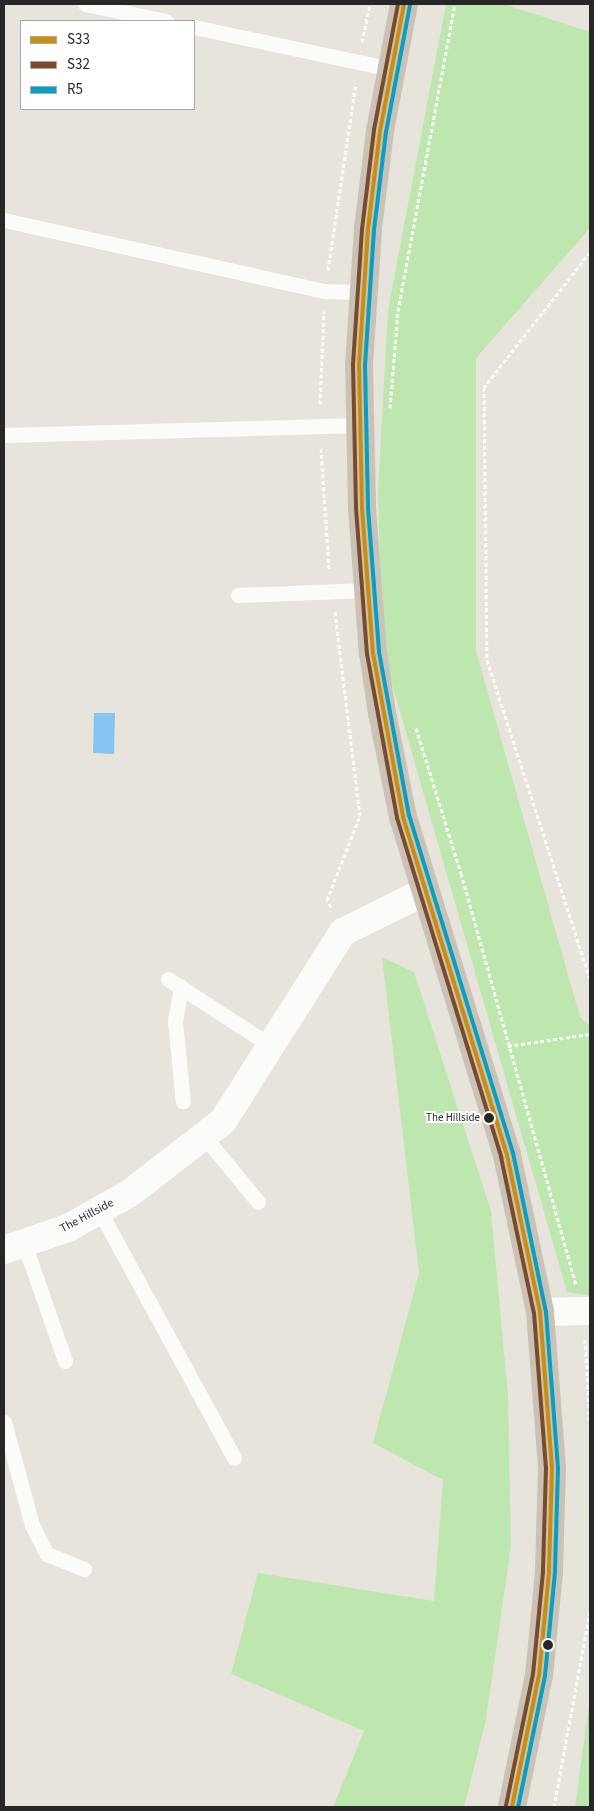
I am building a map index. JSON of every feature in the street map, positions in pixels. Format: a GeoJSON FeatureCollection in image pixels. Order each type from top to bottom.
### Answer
{"type":"FeatureCollection","features":[{"type":"Feature","properties":{"kind":"highway"},"geometry":{"type":"LineString","coordinates":[[404,4],[391,69],[373,182],[363,292],[359,425],[367,590],[382,713],[403,817],[424,892],[507,1156],[540,1312],[552,1468],[549,1572],[539,1675],[512,1807]]}},
{"type":"Feature","properties":{"kind":"street","name":"The Hillside"},"geometry":{"type":"LineString","coordinates":[[14,1247],[68,1228],[130,1193],[223,1121],[343,932],[424,892]]}},
{"type":"Feature","properties":{"kind":"street"},"geometry":{"type":"LineString","coordinates":[[540,1312],[587,1310]]}},
{"type":"Feature","properties":{"kind":"lane"},"geometry":{"type":"LineString","coordinates":[[85,4],[161,20]]}},
{"type":"Feature","properties":{"kind":"lane"},"geometry":{"type":"LineString","coordinates":[[195,27],[391,69]]}},
{"type":"Feature","properties":{"kind":"lane"},"geometry":{"type":"LineString","coordinates":[[4,220],[325,291],[363,292]]}},
{"type":"Feature","properties":{"kind":"lane"},"geometry":{"type":"LineString","coordinates":[[4,435],[359,425]]}},
{"type":"Feature","properties":{"kind":"lane"},"geometry":{"type":"LineString","coordinates":[[238,595],[367,590]]}},
{"type":"Feature","properties":{"kind":"lane"},"geometry":{"type":"LineString","coordinates":[[183,1102],[174,1021],[175,983],[271,1046]]}},
{"type":"Feature","properties":{"kind":"lane"},"geometry":{"type":"LineString","coordinates":[[204,1136],[258,1202]]}},
{"type":"Feature","properties":{"kind":"lane"},"geometry":{"type":"LineString","coordinates":[[100,1210],[234,1458]]}},
{"type":"Feature","properties":{"kind":"lane"},"geometry":{"type":"LineString","coordinates":[[14,1247],[66,1360]]}},
{"type":"Feature","properties":{"kind":"lane"},"geometry":{"type":"LineString","coordinates":[[4,1422],[32,1525],[46,1554],[84,1568]]}},
{"type":"Feature","properties":{"kind":"path"},"geometry":{"type":"LineString","coordinates":[[390,410],[398,311],[455,4]]}},
{"type":"Feature","properties":{"kind":"path"},"geometry":{"type":"LineString","coordinates":[[590,252],[484,387],[487,660],[590,979]]}},
{"type":"Feature","properties":{"kind":"path"},"geometry":{"type":"LineString","coordinates":[[415,726],[461,873],[508,1046],[587,1310],[590,1424]]}},
{"type":"Feature","properties":{"kind":"path"},"geometry":{"type":"LineString","coordinates":[[508,1046],[590,1034]]}},
{"type":"Feature","properties":{"kind":"path"},"geometry":{"type":"LineString","coordinates":[[554,1807],[590,1611]]}},
{"type":"Feature","properties":{"kind":"green space"},"geometry":{"type":"Polygon","coordinates":[[[446,4],[503,4],[590,32],[590,228],[476,358],[476,651],[580,1017],[590,1026],[590,1296],[567,1292],[382,649],[378,490],[388,310],[446,4]]]}},
{"type":"Feature","properties":{"kind":"green space"},"geometry":{"type":"Polygon","coordinates":[[[382,957],[414,972],[491,1211],[508,1396],[511,1546],[486,1719],[464,1807],[333,1807],[364,1731],[231,1674],[258,1573],[434,1601],[443,1480],[373,1443],[419,1273],[382,957]]]}},
{"type":"Feature","properties":{"kind":"green space"},"geometry":{"type":"Polygon","coordinates":[[[590,1698],[590,1807],[575,1807],[590,1698]]]}},
{"type":"Feature","properties":{"kind":"water"},"geometry":{"type":"Polygon","coordinates":[[[94,713],[115,713],[114,754],[93,753],[94,713]]]}},
{"type":"Feature","properties":{"kind":"transit line","name":"S32"},"geometry":{"type":"LineString","coordinates":[[398,4],[374,130],[362,229],[353,364],[356,508],[367,654],[397,818],[501,1157],[534,1313],[546,1468],[543,1572],[533,1674],[506,1806]]}},
{"type":"Feature","properties":{"kind":"transit line","name":"S33"},"geometry":{"type":"LineString","coordinates":[[404,4],[380,131],[368,229],[359,364],[362,508],[373,653],[403,817],[507,1155],[540,1312],[552,1468],[549,1572],[539,1675],[512,1807]]}},
{"type":"Feature","properties":{"kind":"transit line","name":"R5"},"geometry":{"type":"LineString","coordinates":[[410,5],[386,132],[374,230],[365,364],[368,508],[379,652],[409,815],[513,1153],[546,1312],[558,1468],[555,1572],[545,1676],[518,1807]]}},
{"type":"Feature","properties":{"kind":"place","name":"The Hillside"},"geometry":{"type":"Point","coordinates":[489,1118]}}]}
